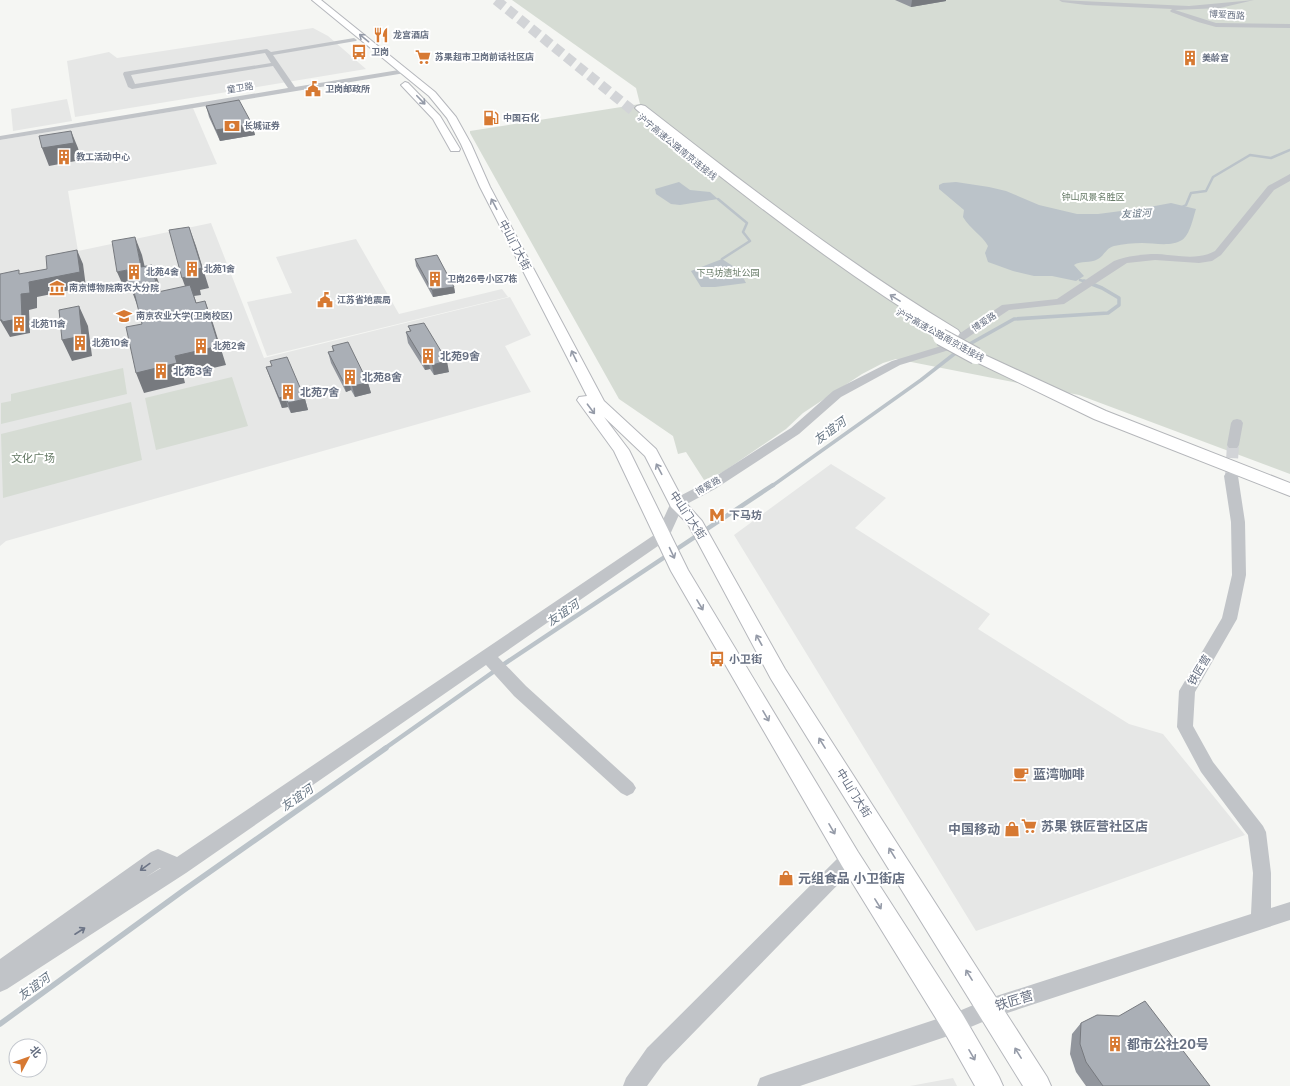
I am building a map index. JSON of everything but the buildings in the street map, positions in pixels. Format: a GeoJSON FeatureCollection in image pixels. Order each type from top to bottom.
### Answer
{"type":"FeatureCollection","features":[{"type":"Feature","properties":{"kind":"highway","name":"沪宁高速公路南京连接线"},"geometry":{"type":"LineString","coordinates":[[636,109],[799,244],[877,299],[1100,415],[1290,490]]}},
{"type":"Feature","properties":{"kind":"highway","name":"沪宁高速公路南京连接线"},"geometry":{"type":"LineString","coordinates":[[980,353],[1143,423],[1290,478]]}},
{"type":"Feature","properties":{"kind":"main road","name":"中山门大街"},"geometry":{"type":"LineString","coordinates":[[316,0],[396,71],[437,118],[447,134],[467,170],[505,249],[529,290],[586,403],[621,450],[680,571],[850,859],[954,1024],[990,1086]]}},
{"type":"Feature","properties":{"kind":"main road","name":"中山门大街"},"geometry":{"type":"LineString","coordinates":[[308,5],[396,71],[432,94],[451,117],[466,144],[485,187],[598,403],[651,453],[677,503],[694,521],[778,674],[1038,1086]]}},
{"type":"Feature","properties":{"kind":"street"},"geometry":{"type":"LineString","coordinates":[[1062,0],[1165,8],[1222,7],[1251,0]]}},
{"type":"Feature","properties":{"kind":"street","name":"博爱西路"},"geometry":{"type":"LineString","coordinates":[[1165,8],[1200,21],[1216,25],[1290,26]]}},
{"type":"Feature","properties":{"kind":"street"},"geometry":{"type":"LineString","coordinates":[[269,54],[354,40]]}},
{"type":"Feature","properties":{"kind":"street"},"geometry":{"type":"LineString","coordinates":[[275,64],[132,87],[127,74],[267,51],[292,88]]}},
{"type":"Feature","properties":{"kind":"street","name":"童卫路"},"geometry":{"type":"LineString","coordinates":[[0,138],[396,71]]}},
{"type":"Feature","properties":{"kind":"street","name":"博爱路"},"geometry":{"type":"LineString","coordinates":[[677,503],[710,486],[795,431],[837,394],[896,363],[945,348],[1006,307],[1060,302],[1118,263],[1135,258],[1170,257],[1199,260],[1211,258],[1218,253],[1271,188],[1290,177]]}},
{"type":"Feature","properties":{"kind":"street"},"geometry":{"type":"LineString","coordinates":[[1233,445],[1237,423]]}},
{"type":"Feature","properties":{"kind":"street","name":"铁匠营"},"geometry":{"type":"LineString","coordinates":[[1231,476],[1238,522],[1239,575],[1229,619],[1187,691],[1185,727],[1207,767],[1257,832],[1262,873],[1261,921]]}},
{"type":"Feature","properties":{"kind":"street"},"geometry":{"type":"LineString","coordinates":[[0,982],[179,867],[490,659],[663,536],[677,503]]}},
{"type":"Feature","properties":{"kind":"street"},"geometry":{"type":"LineString","coordinates":[[490,659],[520,691],[627,788]]}},
{"type":"Feature","properties":{"kind":"street"},"geometry":{"type":"LineString","coordinates":[[0,972],[158,858],[179,867]]}},
{"type":"Feature","properties":{"kind":"street"},"geometry":{"type":"LineString","coordinates":[[634,1086],[654,1056],[850,859]]}},
{"type":"Feature","properties":{"kind":"street","name":"铁匠营"},"geometry":{"type":"LineString","coordinates":[[768,1086],[954,1024],[990,1008],[1290,911]]}},
{"type":"Feature","properties":{"kind":"shaded area"},"geometry":{"type":"Polygon","coordinates":[[[313,28],[328,36],[366,69],[75,117],[67,61],[109,52],[117,58],[313,28]]]}},
{"type":"Feature","properties":{"kind":"shaded area"},"geometry":{"type":"Polygon","coordinates":[[[67,99],[72,121],[13,131],[11,109],[67,99]]]}},
{"type":"Feature","properties":{"kind":"shaded area","name":"南京农业大学(卫岗校区)"},"geometry":{"type":"Polygon","coordinates":[[[193,108],[217,164],[68,191],[78,251],[211,223],[264,358],[510,297],[531,335],[505,346],[531,392],[6,541],[0,546],[0,140],[193,108]]]}},
{"type":"Feature","properties":{"kind":"shaded area","name":"江苏省地震局"},"geometry":{"type":"Polygon","coordinates":[[[356,239],[399,314],[502,289],[508,297],[267,356],[247,302],[292,293],[276,257],[356,239]]]}},
{"type":"Feature","properties":{"kind":"shaded area"},"geometry":{"type":"Polygon","coordinates":[[[831,464],[886,498],[855,528],[990,614],[978,629],[1129,724],[1163,734],[1245,835],[976,931],[734,535],[831,464]]]}},
{"type":"Feature","properties":{"kind":"shaded area"},"geometry":{"type":"Polygon","coordinates":[[[953,1078],[957,1086],[910,1086],[953,1078]]]}},
{"type":"Feature","properties":{"kind":"green space","name":"下马坊遗址公园"},"geometry":{"type":"Polygon","coordinates":[[[512,0],[1290,0],[1290,474],[1079,395],[896,359],[883,363],[862,374],[803,413],[786,429],[723,472],[704,480],[686,452],[678,454],[673,436],[619,399],[470,133],[470,131],[640,104],[636,88],[512,0]]]}},
{"type":"Feature","properties":{"kind":"green space"},"geometry":{"type":"Polygon","coordinates":[[[123,368],[127,394],[1,424],[1,403],[11,401],[11,394],[123,368]]]}},
{"type":"Feature","properties":{"kind":"green space"},"geometry":{"type":"Polygon","coordinates":[[[232,377],[248,426],[156,450],[145,398],[232,377]]]}},
{"type":"Feature","properties":{"kind":"green space","name":"文化广场"},"geometry":{"type":"Polygon","coordinates":[[[131,402],[142,460],[3,498],[1,434],[131,402]]]}},
{"type":"Feature","properties":{"kind":"water"},"geometry":{"type":"Polygon","coordinates":[[[679,182],[690,190],[710,192],[718,199],[680,205],[671,204],[656,194],[655,189],[679,182]]]}},
{"type":"Feature","properties":{"kind":"water"},"geometry":{"type":"Polygon","coordinates":[[[956,182],[1006,191],[1039,205],[1077,214],[1098,214],[1171,203],[1196,209],[1189,230],[1185,238],[1182,240],[1168,244],[1135,243],[1111,247],[1100,258],[1074,265],[1084,276],[1076,281],[1052,276],[1034,276],[1013,271],[988,262],[985,253],[988,246],[963,217],[964,210],[939,189],[939,185],[943,183],[956,182]]]}},
{"type":"Feature","properties":{"kind":"water"},"geometry":{"type":"Polygon","coordinates":[[[722,259],[739,270],[746,283],[715,287],[701,287],[691,271],[722,259]]]}},
{"type":"Feature","properties":{"kind":"waterway","name":"友谊河"},"geometry":{"type":"LineString","coordinates":[[1180,208],[1186,205],[1191,193],[1206,191],[1213,177],[1250,155],[1271,158],[1290,150]]}},
{"type":"Feature","properties":{"kind":"waterway"},"geometry":{"type":"LineString","coordinates":[[718,199],[747,223],[743,232],[750,241],[722,259]]}},
{"type":"Feature","properties":{"kind":"waterway","name":"友谊河"},"geometry":{"type":"LineString","coordinates":[[1080,280],[1086,282]]}},
{"type":"Feature","properties":{"kind":"waterway","name":"友谊河"},"geometry":{"type":"LineString","coordinates":[[966,346],[1014,319],[1108,313],[1119,305],[1119,298],[1102,288],[1084,281]]}},
{"type":"Feature","properties":{"kind":"waterway","name":"友谊河"},"geometry":{"type":"LineString","coordinates":[[772,486],[921,380],[958,351]]}},
{"type":"Feature","properties":{"kind":"waterway","name":"友谊河"},"geometry":{"type":"LineString","coordinates":[[501,666],[773,485]]}},
{"type":"Feature","properties":{"kind":"waterway","name":"友谊河"},"geometry":{"type":"LineString","coordinates":[[384,749],[496,670]]}},
{"type":"Feature","properties":{"kind":"waterway","name":"友谊河"},"geometry":{"type":"LineString","coordinates":[[0,1024],[184,890],[386,748]]}},
{"type":"Feature","properties":{"kind":"tunnel"},"geometry":{"type":"LineString","coordinates":[[496,0],[632,110]]}},
{"type":"Feature","properties":{"kind":"tunnel"},"geometry":{"type":"LineString","coordinates":[[1231,476],[1233,445]]}},
{"type":"Feature","properties":{"kind":"place","name":"龙宫酒店"},"geometry":{"type":"Point","coordinates":[381,35]}},
{"type":"Feature","properties":{"kind":"place","name":"卫岗"},"geometry":{"type":"Point","coordinates":[359,52]}},
{"type":"Feature","properties":{"kind":"place","name":"苏果超市卫岗前话社区店"},"geometry":{"type":"Point","coordinates":[423,57]}},
{"type":"Feature","properties":{"kind":"place","name":"美龄宫"},"geometry":{"type":"Point","coordinates":[1190,58]}},
{"type":"Feature","properties":{"kind":"place","name":"卫岗邮政所"},"geometry":{"type":"Point","coordinates":[313,89]}},
{"type":"Feature","properties":{"kind":"place","name":"中国石化"},"geometry":{"type":"Point","coordinates":[491,118]}},
{"type":"Feature","properties":{"kind":"place","name":"长城证券"},"geometry":{"type":"Point","coordinates":[232,126]}},
{"type":"Feature","properties":{"kind":"place","name":"教工活动中心"},"geometry":{"type":"Point","coordinates":[64,157]}},
{"type":"Feature","properties":{"kind":"place","name":"北苑1舍"},"geometry":{"type":"Point","coordinates":[192,269]}},
{"type":"Feature","properties":{"kind":"place","name":"北苑4舍"},"geometry":{"type":"Point","coordinates":[134,272]}},
{"type":"Feature","properties":{"kind":"place","name":"卫岗26号小区7栋"},"geometry":{"type":"Point","coordinates":[435,279]}},
{"type":"Feature","properties":{"kind":"place","name":"南京博物院南农大分院"},"geometry":{"type":"Point","coordinates":[57,288]}},
{"type":"Feature","properties":{"kind":"place","name":"江苏省地震局"},"geometry":{"type":"Point","coordinates":[325,300]}},
{"type":"Feature","properties":{"kind":"place","name":"南京农业大学(卫岗校区)"},"geometry":{"type":"Point","coordinates":[124,316]}},
{"type":"Feature","properties":{"kind":"place","name":"北苑11舍"},"geometry":{"type":"Point","coordinates":[19,324]}},
{"type":"Feature","properties":{"kind":"place","name":"北苑10舍"},"geometry":{"type":"Point","coordinates":[80,343]}},
{"type":"Feature","properties":{"kind":"place","name":"北苑2舍"},"geometry":{"type":"Point","coordinates":[201,346]}},
{"type":"Feature","properties":{"kind":"place","name":"北苑9舍"},"geometry":{"type":"Point","coordinates":[428,356]}},
{"type":"Feature","properties":{"kind":"place","name":"北苑3舍"},"geometry":{"type":"Point","coordinates":[161,371]}},
{"type":"Feature","properties":{"kind":"place","name":"北苑8舍"},"geometry":{"type":"Point","coordinates":[350,377]}},
{"type":"Feature","properties":{"kind":"place","name":"北苑7舍"},"geometry":{"type":"Point","coordinates":[288,392]}},
{"type":"Feature","properties":{"kind":"place","name":"下马坊"},"geometry":{"type":"Point","coordinates":[717,515]}},
{"type":"Feature","properties":{"kind":"place","name":"小卫街"},"geometry":{"type":"Point","coordinates":[717,659]}},
{"type":"Feature","properties":{"kind":"place","name":"蓝湾咖啡"},"geometry":{"type":"Point","coordinates":[1021,774]}},
{"type":"Feature","properties":{"kind":"place","name":"苏果 铁匠营社区店"},"geometry":{"type":"Point","coordinates":[1029,826]}},
{"type":"Feature","properties":{"kind":"place","name":"中国移动"},"geometry":{"type":"Point","coordinates":[1012,829]}},
{"type":"Feature","properties":{"kind":"place","name":"元组食品 小卫街店"},"geometry":{"type":"Point","coordinates":[786,878]}},
{"type":"Feature","properties":{"kind":"place","name":"都市公社20号"},"geometry":{"type":"Point","coordinates":[1115,1044]}},
{"type":"Feature","properties":{"kind":"park label","name":"钟山风景名胜区"},"geometry":{"type":"Point","coordinates":[1093,197]}}]}
